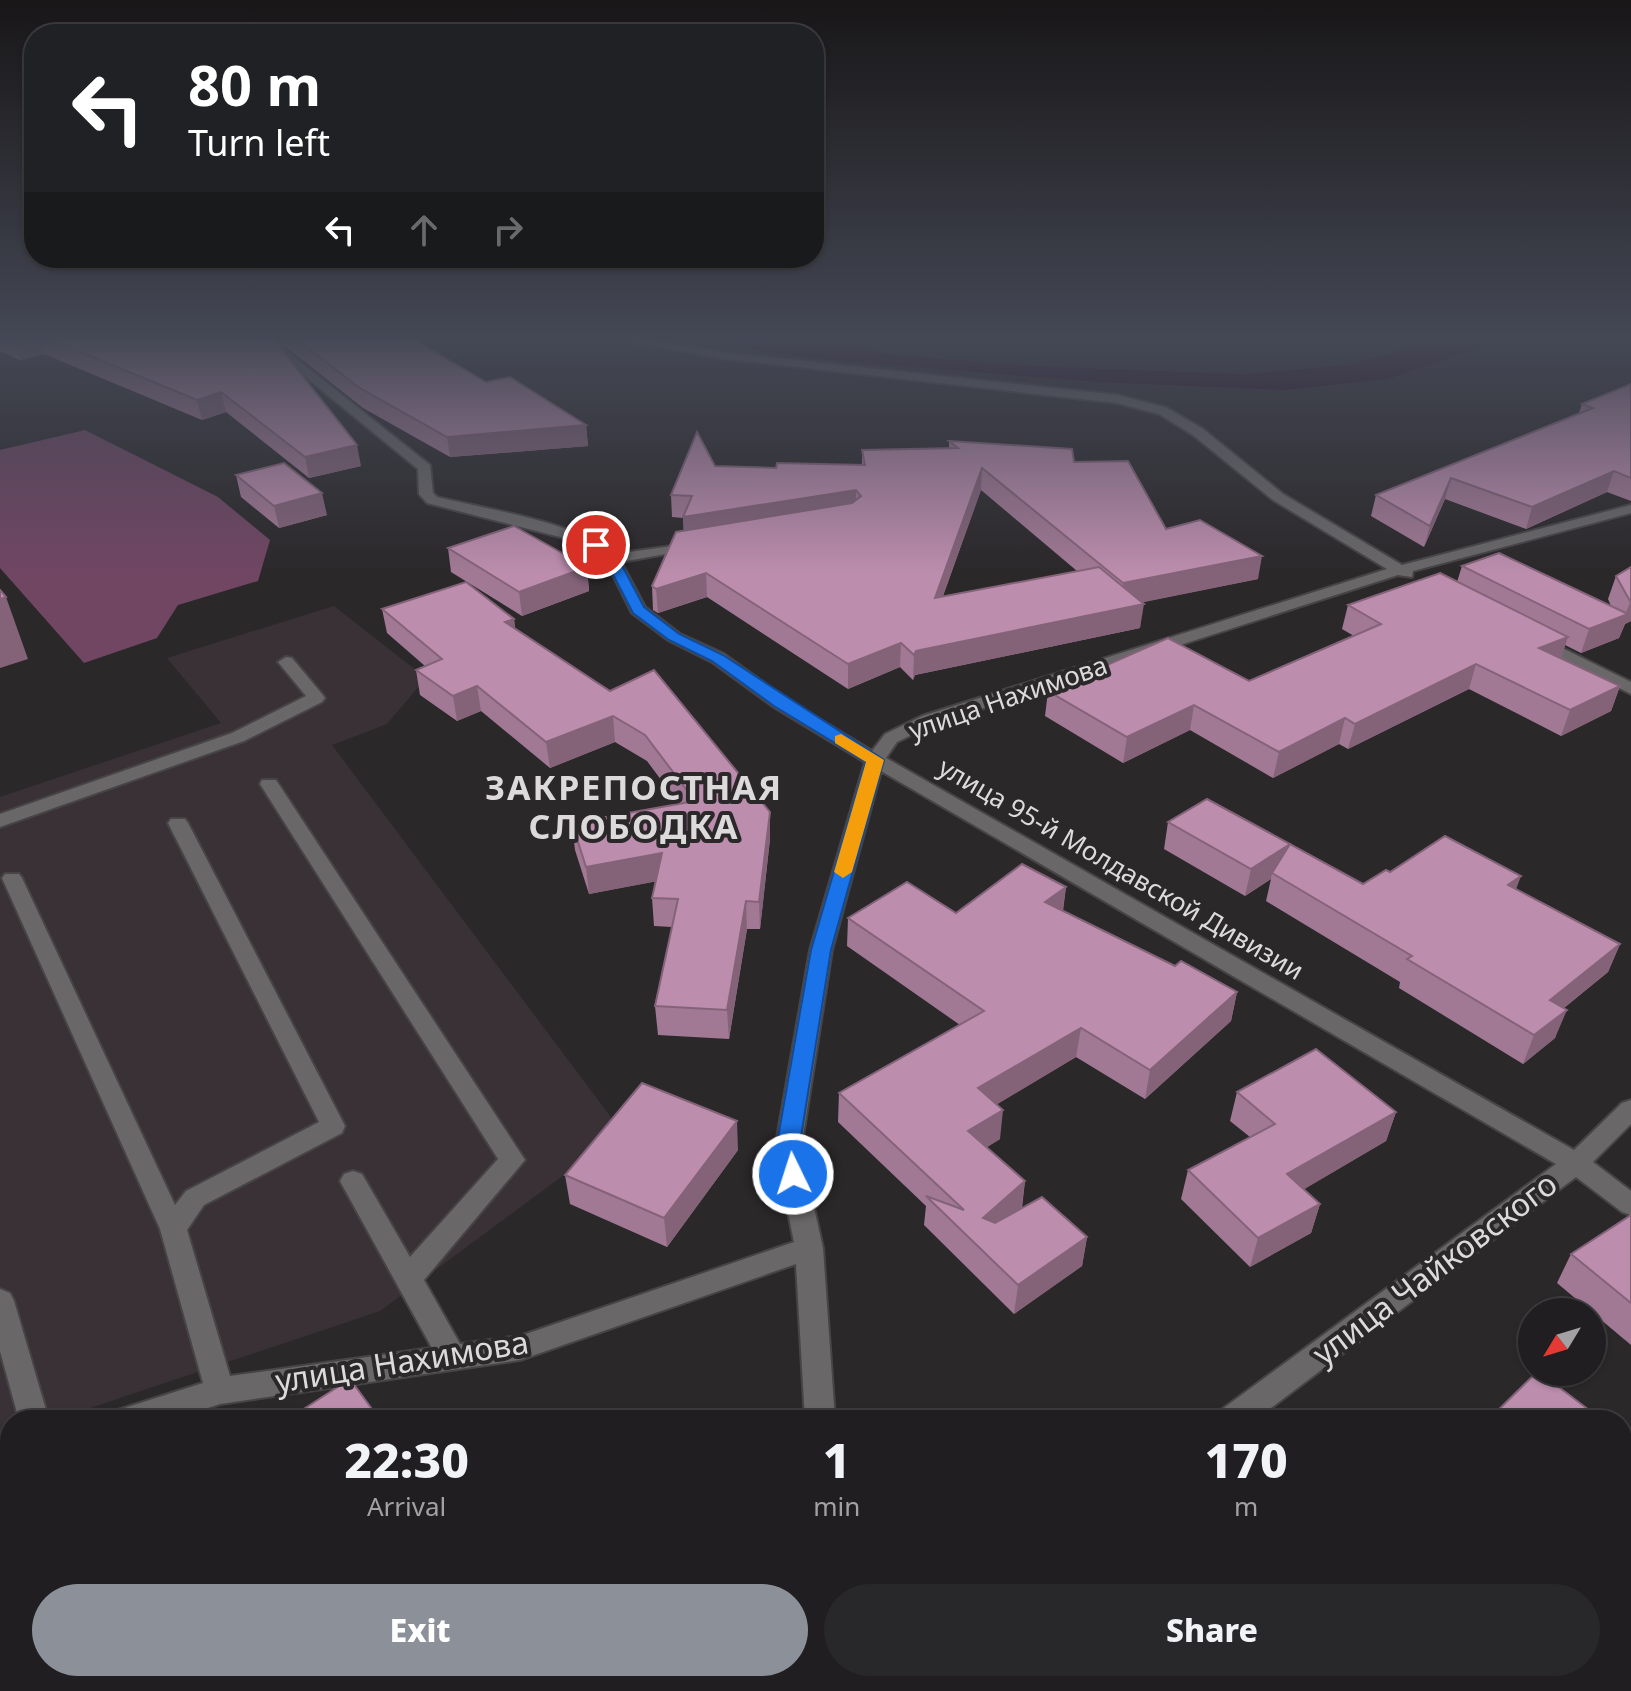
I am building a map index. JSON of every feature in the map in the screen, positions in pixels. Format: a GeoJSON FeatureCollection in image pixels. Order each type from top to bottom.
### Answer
{"type":"FeatureCollection","features":[{"type":"Feature","properties":{"kind":"street"},"geometry":{"type":"LineString","coordinates":[[361,416],[425,468],[426,494],[432,500],[573,536],[596,545],[612,559],[717,541]]}},
{"type":"Feature","properties":{"kind":"street"},"geometry":{"type":"LineString","coordinates":[[1171,416],[1198,432],[1278,497],[1427,584]]}},
{"type":"Feature","properties":{"kind":"street","name":"улица Нахимова"},"geometry":{"type":"LineString","coordinates":[[819,1410],[809,1248],[788,1149],[821,950],[875,760],[891,738],[928,720],[1399,570],[1631,509]]}},
{"type":"Feature","properties":{"kind":"street","name":"улица 95-й Молдавской Дивизии"},"geometry":{"type":"LineString","coordinates":[[612,559],[638,610],[674,637],[718,658],[780,703],[875,760],[1576,1163],[1631,1205]]}},
{"type":"Feature","properties":{"kind":"street"},"geometry":{"type":"LineString","coordinates":[[1522,633],[1631,689]]}},
{"type":"Feature","properties":{"kind":"street"},"geometry":{"type":"LineString","coordinates":[[0,821],[238,737],[316,698],[286,662]]}},
{"type":"Feature","properties":{"kind":"street"},"geometry":{"type":"LineString","coordinates":[[269,784],[512,1160],[408,1279]]}},
{"type":"Feature","properties":{"kind":"street"},"geometry":{"type":"LineString","coordinates":[[173,1229],[195,1198],[333,1126],[178,823]]}},
{"type":"Feature","properties":{"kind":"street"},"geometry":{"type":"LineString","coordinates":[[12,878],[173,1229],[220,1391]]}},
{"type":"Feature","properties":{"kind":"street","name":"улица Чайковского"},"geometry":{"type":"LineString","coordinates":[[1245,1410],[1576,1163],[1631,1109]]}},
{"type":"Feature","properties":{"kind":"street"},"geometry":{"type":"LineString","coordinates":[[353,1181],[453,1358]]}},
{"type":"Feature","properties":{"kind":"street","name":"улица Нахимова"},"geometry":{"type":"LineString","coordinates":[[160,1410],[220,1391],[520,1348],[809,1248]]}},
{"type":"Feature","properties":{"kind":"street"},"geometry":{"type":"LineString","coordinates":[[0,1301],[31,1410]]}},
{"type":"Feature","properties":{"kind":"shaded area"},"geometry":{"type":"Polygon","coordinates":[[[85,430],[218,497],[270,540],[258,581],[178,605],[157,638],[84,663],[0,568],[0,450],[85,430]]]}},
{"type":"Feature","properties":{"kind":"shaded area"},"geometry":{"type":"Polygon","coordinates":[[[334,606],[426,678],[387,724],[332,745],[622,1132],[380,1311],[84,1410],[0,1410],[0,797],[221,723],[167,658],[334,606]]]}},
{"type":"Feature","properties":{"kind":"building"},"geometry":{"type":"Polygon","coordinates":[[[252,416],[334,416],[357,445],[305,457],[252,416]]]}},
{"type":"Feature","properties":{"kind":"building"},"geometry":{"type":"Polygon","coordinates":[[[410,416],[572,416],[586,425],[447,437],[410,416]]]}},
{"type":"Feature","properties":{"kind":"building"},"geometry":{"type":"Polygon","coordinates":[[[1573,416],[1631,416],[1631,478],[1614,471],[1532,507],[1451,478],[1430,526],[1376,495],[1573,416]]]}},
{"type":"Feature","properties":{"kind":"building"},"geometry":{"type":"Polygon","coordinates":[[[697,432],[715,466],[776,468],[777,463],[865,465],[862,450],[958,448],[949,441],[1072,449],[1074,462],[1128,461],[1166,529],[1200,520],[1262,556],[1123,583],[982,468],[935,598],[1099,567],[1144,604],[916,651],[914,655],[901,643],[848,664],[706,573],[656,589],[652,586],[676,532],[852,503],[861,496],[856,490],[683,517],[692,496],[671,495],[697,432]]]}},
{"type":"Feature","properties":{"kind":"building"},"geometry":{"type":"Polygon","coordinates":[[[284,463],[322,493],[274,506],[236,475],[284,463]]]}},
{"type":"Feature","properties":{"kind":"building"},"geometry":{"type":"Polygon","coordinates":[[[514,526],[587,567],[519,592],[448,548],[514,526]]]}},
{"type":"Feature","properties":{"kind":"building"},"geometry":{"type":"Polygon","coordinates":[[[1499,553],[1628,614],[1589,629],[1462,566],[1499,553]]]}},
{"type":"Feature","properties":{"kind":"building"},"geometry":{"type":"Polygon","coordinates":[[[1631,567],[1631,600],[1630,601],[1616,576],[1631,567]]]}},
{"type":"Feature","properties":{"kind":"building"},"geometry":{"type":"Polygon","coordinates":[[[1440,573],[1568,637],[1539,648],[1620,686],[1570,710],[1476,664],[1355,724],[1345,718],[1279,752],[1194,705],[1127,737],[1048,691],[1168,638],[1249,681],[1381,624],[1348,605],[1440,573]]]}},
{"type":"Feature","properties":{"kind":"building"},"geometry":{"type":"Polygon","coordinates":[[[466,582],[514,619],[505,622],[610,691],[654,670],[770,812],[759,902],[746,901],[727,1010],[655,1006],[678,899],[652,898],[662,853],[586,867],[572,823],[695,801],[645,735],[613,716],[546,742],[477,686],[453,696],[416,670],[442,659],[382,609],[466,582]]]}},
{"type":"Feature","properties":{"kind":"building"},"geometry":{"type":"Polygon","coordinates":[[[1207,799],[1290,844],[1251,869],[1168,822],[1207,799]]]}},
{"type":"Feature","properties":{"kind":"building"},"geometry":{"type":"Polygon","coordinates":[[[1445,836],[1521,876],[1508,885],[1620,944],[1550,1000],[1567,1010],[1534,1035],[1407,959],[1412,956],[1272,873],[1290,844],[1363,884],[1386,870],[1390,872],[1445,836]]]}},
{"type":"Feature","properties":{"kind":"building"},"geometry":{"type":"Polygon","coordinates":[[[1022,864],[1066,887],[1045,902],[1175,966],[1181,961],[1237,992],[1150,1070],[1081,1028],[978,1088],[1003,1110],[968,1131],[1025,1181],[983,1218],[995,1223],[1042,1197],[1087,1237],[1018,1285],[926,1196],[964,1210],[839,1093],[984,1011],[848,918],[907,882],[956,913],[1022,864]]]}},
{"type":"Feature","properties":{"kind":"building"},"geometry":{"type":"Polygon","coordinates":[[[1316,1049],[1396,1112],[1287,1174],[1320,1204],[1258,1238],[1188,1170],[1275,1124],[1237,1092],[1316,1049]]]}},
{"type":"Feature","properties":{"kind":"building"},"geometry":{"type":"Polygon","coordinates":[[[642,1083],[737,1121],[664,1218],[565,1175],[642,1083]]]}},
{"type":"Feature","properties":{"kind":"building"},"geometry":{"type":"Polygon","coordinates":[[[1631,1215],[1631,1303],[1571,1254],[1631,1215]]]}},
{"type":"Feature","properties":{"kind":"building"},"geometry":{"type":"Polygon","coordinates":[[[350,1379],[373,1410],[302,1410],[350,1379]]]}},
{"type":"Feature","properties":{"kind":"building"},"geometry":{"type":"Polygon","coordinates":[[[1523,1386],[1557,1386],[1589,1410],[1498,1410],[1523,1386]]]}},
{"type":"Feature","properties":{"kind":"slow traffic"},"geometry":{"type":"LineString","coordinates":[[841,739],[875,760],[843,872]]}},
{"type":"Feature","properties":{"kind":"district","name":"ЗАКРЕПОСТНАЯ СЛОБОДКА"},"geometry":{"type":"Point","coordinates":[634,808]}},
{"type":"Feature","properties":{"kind":"route"},"geometry":{"type":"LineString","coordinates":[[596,545],[612,559],[638,610],[674,637],[718,658],[780,703],[875,760],[821,950],[788,1149],[793,1174]]}}]}
